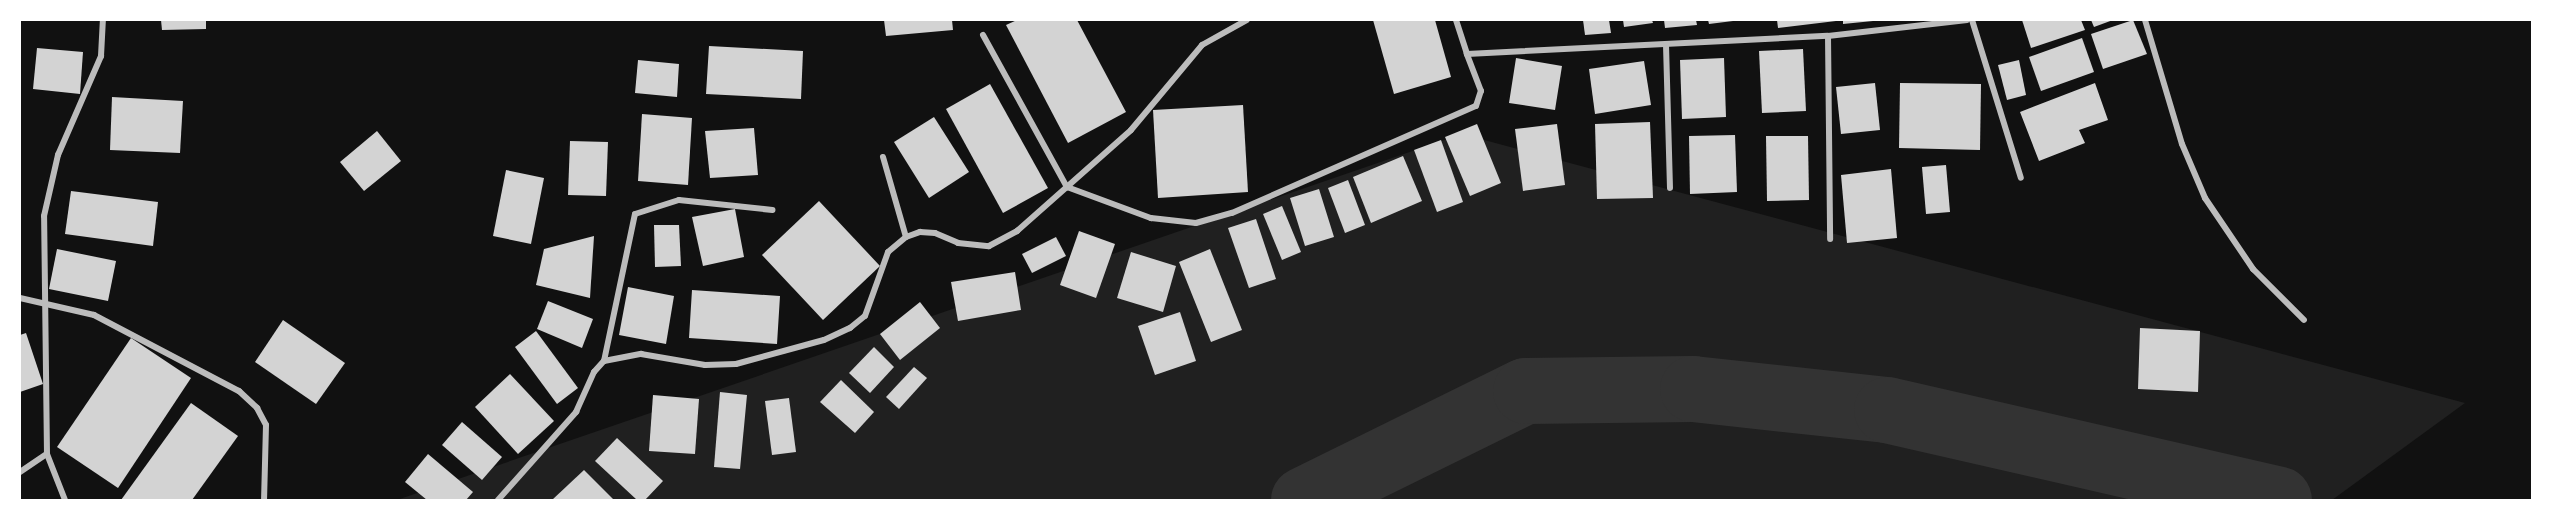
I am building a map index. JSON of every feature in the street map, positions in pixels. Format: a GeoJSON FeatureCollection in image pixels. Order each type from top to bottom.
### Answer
{"type":"FeatureCollection","features":[{"type":"Feature","properties":{"kind":"street"},"geometry":{"type":"LineString","coordinates":[[65,501],[47,454],[49,378],[43,303],[44,216],[58,155],[101,56],[103,20]]}},
{"type":"Feature","properties":{"kind":"street"},"geometry":{"type":"LineString","coordinates":[[604,361],[641,354],[705,365],[736,364],[824,340],[850,328],[865,316],[888,252],[906,237],[920,232],[935,233],[958,243],[989,246],[1017,231],[1131,129],[1202,45],[1247,20]]}},
{"type":"Feature","properties":{"kind":"street"},"geometry":{"type":"LineString","coordinates":[[983,35],[1067,187],[1151,218],[1196,223],[1232,213],[1476,106],[1481,91],[1456,20]]}},
{"type":"Feature","properties":{"kind":"street"},"geometry":{"type":"LineString","coordinates":[[1467,54],[1828,36],[1967,20]]}},
{"type":"Feature","properties":{"kind":"street"},"geometry":{"type":"LineString","coordinates":[[1972,20],[2021,178]]}},
{"type":"Feature","properties":{"kind":"street"},"geometry":{"type":"LineString","coordinates":[[2145,20],[2182,144],[2205,198],[2253,269],[2304,320]]}},
{"type":"Feature","properties":{"kind":"street"},"geometry":{"type":"LineString","coordinates":[[1828,36],[1830,239]]}},
{"type":"Feature","properties":{"kind":"street"},"geometry":{"type":"LineString","coordinates":[[1666,45],[1670,188]]}},
{"type":"Feature","properties":{"kind":"street"},"geometry":{"type":"LineString","coordinates":[[883,157],[906,237]]}},
{"type":"Feature","properties":{"kind":"street"},"geometry":{"type":"LineString","coordinates":[[498,501],[576,412],[594,372],[604,361],[635,214],[679,200],[772,210]]}},
{"type":"Feature","properties":{"kind":"street"},"geometry":{"type":"LineString","coordinates":[[20,298],[94,315],[239,391],[257,408],[266,425],[268,447],[264,501]]}},
{"type":"Feature","properties":{"kind":"street"},"geometry":{"type":"LineString","coordinates":[[20,472],[47,454]]}},
{"type":"Feature","properties":{"kind":"shaded area"},"geometry":{"type":"Polygon","coordinates":[[[1462,134],[2465,403],[2332,500],[397,500],[1462,134]]]}},
{"type":"Feature","properties":{"kind":"building"},"geometry":{"type":"Polygon","coordinates":[[[161,20],[206,20],[206,29],[162,30],[161,20]]]}},
{"type":"Feature","properties":{"kind":"building"},"geometry":{"type":"Polygon","coordinates":[[[884,20],[952,20],[953,30],[886,36],[884,20]]]}},
{"type":"Feature","properties":{"kind":"building"},"geometry":{"type":"Polygon","coordinates":[[[1017,20],[1077,20],[1126,112],[1068,143],[1006,25],[1017,20]]]}},
{"type":"Feature","properties":{"kind":"building"},"geometry":{"type":"Polygon","coordinates":[[[1373,20],[1435,20],[1451,77],[1394,94],[1373,20]]]}},
{"type":"Feature","properties":{"kind":"building"},"geometry":{"type":"Polygon","coordinates":[[[1583,20],[1609,20],[1611,33],[1585,35],[1583,20]]]}},
{"type":"Feature","properties":{"kind":"building"},"geometry":{"type":"Polygon","coordinates":[[[1623,20],[1652,20],[1653,23],[1624,27],[1623,20]]]}},
{"type":"Feature","properties":{"kind":"building"},"geometry":{"type":"Polygon","coordinates":[[[1664,20],[1696,20],[1697,25],[1665,28],[1664,20]]]}},
{"type":"Feature","properties":{"kind":"building"},"geometry":{"type":"Polygon","coordinates":[[[1708,20],[1732,20],[1733,21],[1709,24],[1708,20]]]}},
{"type":"Feature","properties":{"kind":"building"},"geometry":{"type":"Polygon","coordinates":[[[1777,20],[1836,20],[1836,21],[1778,28],[1777,20]]]}},
{"type":"Feature","properties":{"kind":"building"},"geometry":{"type":"Polygon","coordinates":[[[1843,20],[1873,20],[1873,21],[1843,24],[1843,20]]]}},
{"type":"Feature","properties":{"kind":"building"},"geometry":{"type":"Polygon","coordinates":[[[2022,20],[2081,20],[2085,30],[2031,48],[2022,20]]]}},
{"type":"Feature","properties":{"kind":"building"},"geometry":{"type":"Polygon","coordinates":[[[2091,20],[2113,20],[2094,27],[2091,20]]]}},
{"type":"Feature","properties":{"kind":"building"},"geometry":{"type":"Polygon","coordinates":[[[2133,20],[2147,54],[2103,69],[2091,34],[2133,20]]]}},
{"type":"Feature","properties":{"kind":"building"},"geometry":{"type":"Polygon","coordinates":[[[2082,38],[2094,72],[2041,91],[2029,57],[2082,38]]]}},
{"type":"Feature","properties":{"kind":"building"},"geometry":{"type":"Polygon","coordinates":[[[709,46],[803,51],[801,99],[706,94],[709,46]]]}},
{"type":"Feature","properties":{"kind":"building"},"geometry":{"type":"Polygon","coordinates":[[[37,48],[83,52],[80,94],[33,89],[37,48]]]}},
{"type":"Feature","properties":{"kind":"building"},"geometry":{"type":"Polygon","coordinates":[[[1803,49],[1806,111],[1762,113],[1759,51],[1803,49]]]}},
{"type":"Feature","properties":{"kind":"building"},"geometry":{"type":"Polygon","coordinates":[[[1516,58],[1562,66],[1555,110],[1509,103],[1516,58]]]}},
{"type":"Feature","properties":{"kind":"building"},"geometry":{"type":"Polygon","coordinates":[[[1724,58],[1726,117],[1682,119],[1680,60],[1724,58]]]}},
{"type":"Feature","properties":{"kind":"building"},"geometry":{"type":"Polygon","coordinates":[[[638,60],[679,64],[677,97],[635,93],[638,60]]]}},
{"type":"Feature","properties":{"kind":"building"},"geometry":{"type":"Polygon","coordinates":[[[2019,60],[2026,95],[2007,100],[1998,65],[2019,60]]]}},
{"type":"Feature","properties":{"kind":"building"},"geometry":{"type":"Polygon","coordinates":[[[1644,61],[1651,105],[1595,114],[1589,69],[1644,61]]]}},
{"type":"Feature","properties":{"kind":"building"},"geometry":{"type":"Polygon","coordinates":[[[1875,83],[1880,130],[1841,134],[1836,87],[1875,83]]]}},
{"type":"Feature","properties":{"kind":"building"},"geometry":{"type":"Polygon","coordinates":[[[1900,83],[1981,84],[1980,150],[1899,148],[1900,83]]]}},
{"type":"Feature","properties":{"kind":"building"},"geometry":{"type":"Polygon","coordinates":[[[2095,83],[2108,120],[2079,130],[2085,143],[2039,161],[2020,112],[2095,83]]]}},
{"type":"Feature","properties":{"kind":"building"},"geometry":{"type":"Polygon","coordinates":[[[990,84],[1048,188],[1003,213],[946,109],[990,84]]]}},
{"type":"Feature","properties":{"kind":"building"},"geometry":{"type":"Polygon","coordinates":[[[112,97],[183,101],[180,153],[110,150],[112,97]]]}},
{"type":"Feature","properties":{"kind":"building"},"geometry":{"type":"Polygon","coordinates":[[[1243,105],[1248,192],[1158,198],[1153,110],[1243,105]]]}},
{"type":"Feature","properties":{"kind":"building"},"geometry":{"type":"Polygon","coordinates":[[[642,114],[692,118],[688,185],[638,181],[642,114]]]}},
{"type":"Feature","properties":{"kind":"building"},"geometry":{"type":"Polygon","coordinates":[[[934,117],[969,172],[929,198],[894,142],[934,117]]]}},
{"type":"Feature","properties":{"kind":"building"},"geometry":{"type":"Polygon","coordinates":[[[1650,122],[1653,198],[1597,199],[1595,124],[1650,122]]]}},
{"type":"Feature","properties":{"kind":"building"},"geometry":{"type":"Polygon","coordinates":[[[1477,124],[1501,183],[1470,196],[1445,137],[1477,124]]]}},
{"type":"Feature","properties":{"kind":"building"},"geometry":{"type":"Polygon","coordinates":[[[1557,124],[1565,185],[1523,191],[1515,129],[1557,124]]]}},
{"type":"Feature","properties":{"kind":"building"},"geometry":{"type":"Polygon","coordinates":[[[754,128],[758,175],[710,178],[705,131],[754,128]]]}},
{"type":"Feature","properties":{"kind":"building"},"geometry":{"type":"Polygon","coordinates":[[[377,131],[401,161],[364,191],[340,162],[377,131]]]}},
{"type":"Feature","properties":{"kind":"building"},"geometry":{"type":"Polygon","coordinates":[[[1735,135],[1737,192],[1690,194],[1689,136],[1735,135]]]}},
{"type":"Feature","properties":{"kind":"building"},"geometry":{"type":"Polygon","coordinates":[[[1766,136],[1808,136],[1809,200],[1767,201],[1766,136]]]}},
{"type":"Feature","properties":{"kind":"building"},"geometry":{"type":"Polygon","coordinates":[[[1441,140],[1463,202],[1437,212],[1414,150],[1441,140]]]}},
{"type":"Feature","properties":{"kind":"building"},"geometry":{"type":"Polygon","coordinates":[[[570,141],[608,142],[606,196],[568,195],[570,141]]]}},
{"type":"Feature","properties":{"kind":"building"},"geometry":{"type":"Polygon","coordinates":[[[1403,156],[1422,201],[1371,223],[1353,177],[1403,156]]]}},
{"type":"Feature","properties":{"kind":"building"},"geometry":{"type":"Polygon","coordinates":[[[1946,165],[1950,212],[1926,214],[1922,167],[1946,165]]]}},
{"type":"Feature","properties":{"kind":"building"},"geometry":{"type":"Polygon","coordinates":[[[1891,169],[1897,238],[1847,243],[1841,175],[1891,169]]]}},
{"type":"Feature","properties":{"kind":"building"},"geometry":{"type":"Polygon","coordinates":[[[506,170],[544,178],[531,244],[493,236],[506,170]]]}},
{"type":"Feature","properties":{"kind":"building"},"geometry":{"type":"Polygon","coordinates":[[[1348,180],[1365,225],[1345,233],[1328,188],[1348,180]]]}},
{"type":"Feature","properties":{"kind":"building"},"geometry":{"type":"Polygon","coordinates":[[[1319,189],[1334,237],[1305,246],[1290,198],[1319,189]]]}},
{"type":"Feature","properties":{"kind":"building"},"geometry":{"type":"Polygon","coordinates":[[[71,191],[158,202],[153,246],[65,234],[71,191]]]}},
{"type":"Feature","properties":{"kind":"building"},"geometry":{"type":"Polygon","coordinates":[[[819,201],[880,266],[823,320],[762,255],[819,201]]]}},
{"type":"Feature","properties":{"kind":"building"},"geometry":{"type":"Polygon","coordinates":[[[1282,206],[1301,252],[1282,260],[1263,214],[1282,206]]]}},
{"type":"Feature","properties":{"kind":"building"},"geometry":{"type":"Polygon","coordinates":[[[735,209],[744,257],[703,266],[692,217],[735,209]]]}},
{"type":"Feature","properties":{"kind":"building"},"geometry":{"type":"Polygon","coordinates":[[[1256,219],[1276,279],[1249,288],[1228,228],[1256,219]]]}},
{"type":"Feature","properties":{"kind":"building"},"geometry":{"type":"Polygon","coordinates":[[[654,225],[679,225],[681,266],[655,267],[654,225]]]}},
{"type":"Feature","properties":{"kind":"building"},"geometry":{"type":"Polygon","coordinates":[[[1079,231],[1115,244],[1096,298],[1060,285],[1079,231]]]}},
{"type":"Feature","properties":{"kind":"building"},"geometry":{"type":"Polygon","coordinates":[[[594,236],[590,298],[536,285],[544,249],[594,236]]]}},
{"type":"Feature","properties":{"kind":"building"},"geometry":{"type":"Polygon","coordinates":[[[1056,237],[1066,256],[1032,273],[1022,254],[1056,237]]]}},
{"type":"Feature","properties":{"kind":"building"},"geometry":{"type":"Polygon","coordinates":[[[57,249],[116,261],[108,301],[49,289],[57,249]]]}},
{"type":"Feature","properties":{"kind":"building"},"geometry":{"type":"Polygon","coordinates":[[[1210,249],[1242,330],[1211,342],[1179,262],[1210,249]]]}},
{"type":"Feature","properties":{"kind":"building"},"geometry":{"type":"Polygon","coordinates":[[[1131,252],[1176,266],[1163,312],[1117,298],[1131,252]]]}},
{"type":"Feature","properties":{"kind":"building"},"geometry":{"type":"Polygon","coordinates":[[[1015,272],[1021,310],[958,321],[951,282],[1015,272]]]}},
{"type":"Feature","properties":{"kind":"building"},"geometry":{"type":"Polygon","coordinates":[[[628,287],[674,296],[666,344],[619,335],[628,287]]]}},
{"type":"Feature","properties":{"kind":"building"},"geometry":{"type":"Polygon","coordinates":[[[692,290],[780,296],[777,344],[689,338],[692,290]]]}},
{"type":"Feature","properties":{"kind":"building"},"geometry":{"type":"Polygon","coordinates":[[[548,301],[593,319],[582,348],[537,329],[548,301]]]}},
{"type":"Feature","properties":{"kind":"building"},"geometry":{"type":"Polygon","coordinates":[[[920,302],[940,328],[900,360],[880,334],[920,302]]]}},
{"type":"Feature","properties":{"kind":"building"},"geometry":{"type":"Polygon","coordinates":[[[1180,312],[1196,361],[1155,375],[1138,326],[1180,312]]]}},
{"type":"Feature","properties":{"kind":"building"},"geometry":{"type":"Polygon","coordinates":[[[283,320],[345,363],[316,404],[255,362],[283,320]]]}},
{"type":"Feature","properties":{"kind":"building"},"geometry":{"type":"Polygon","coordinates":[[[2140,328],[2200,331],[2198,392],[2138,389],[2140,328]]]}},
{"type":"Feature","properties":{"kind":"building"},"geometry":{"type":"Polygon","coordinates":[[[536,331],[578,388],[557,404],[515,347],[536,331]]]}},
{"type":"Feature","properties":{"kind":"building"},"geometry":{"type":"Polygon","coordinates":[[[26,333],[43,384],[20,392],[20,335],[26,333]]]}},
{"type":"Feature","properties":{"kind":"building"},"geometry":{"type":"Polygon","coordinates":[[[131,338],[191,378],[118,488],[57,447],[131,338]]]}},
{"type":"Feature","properties":{"kind":"building"},"geometry":{"type":"Polygon","coordinates":[[[874,347],[894,367],[870,393],[849,373],[874,347]]]}},
{"type":"Feature","properties":{"kind":"building"},"geometry":{"type":"Polygon","coordinates":[[[914,367],[927,378],[899,409],[886,397],[914,367]]]}},
{"type":"Feature","properties":{"kind":"building"},"geometry":{"type":"Polygon","coordinates":[[[510,374],[554,421],[518,454],[475,407],[510,374]]]}},
{"type":"Feature","properties":{"kind":"building"},"geometry":{"type":"Polygon","coordinates":[[[841,380],[874,412],[855,433],[820,402],[841,380]]]}},
{"type":"Feature","properties":{"kind":"building"},"geometry":{"type":"Polygon","coordinates":[[[720,392],[747,395],[740,469],[714,467],[720,392]]]}},
{"type":"Feature","properties":{"kind":"building"},"geometry":{"type":"Polygon","coordinates":[[[653,395],[699,399],[695,454],[649,451],[653,395]]]}},
{"type":"Feature","properties":{"kind":"building"},"geometry":{"type":"Polygon","coordinates":[[[789,398],[796,452],[772,455],[765,401],[789,398]]]}},
{"type":"Feature","properties":{"kind":"building"},"geometry":{"type":"Polygon","coordinates":[[[191,403],[238,436],[192,500],[121,500],[191,403]]]}},
{"type":"Feature","properties":{"kind":"building"},"geometry":{"type":"Polygon","coordinates":[[[462,422],[502,457],[482,480],[442,445],[462,422]]]}},
{"type":"Feature","properties":{"kind":"building"},"geometry":{"type":"Polygon","coordinates":[[[617,438],[663,481],[645,500],[637,500],[595,461],[617,438]]]}},
{"type":"Feature","properties":{"kind":"building"},"geometry":{"type":"Polygon","coordinates":[[[428,454],[473,492],[466,500],[427,500],[405,482],[428,454]]]}},
{"type":"Feature","properties":{"kind":"building"},"geometry":{"type":"Polygon","coordinates":[[[584,470],[614,500],[552,500],[584,470]]]}},
{"type":"Feature","properties":{"kind":"waterway"},"geometry":{"type":"LineString","coordinates":[[1304,500],[1526,391],[1693,389],[1887,410],[2279,500]]}}]}
